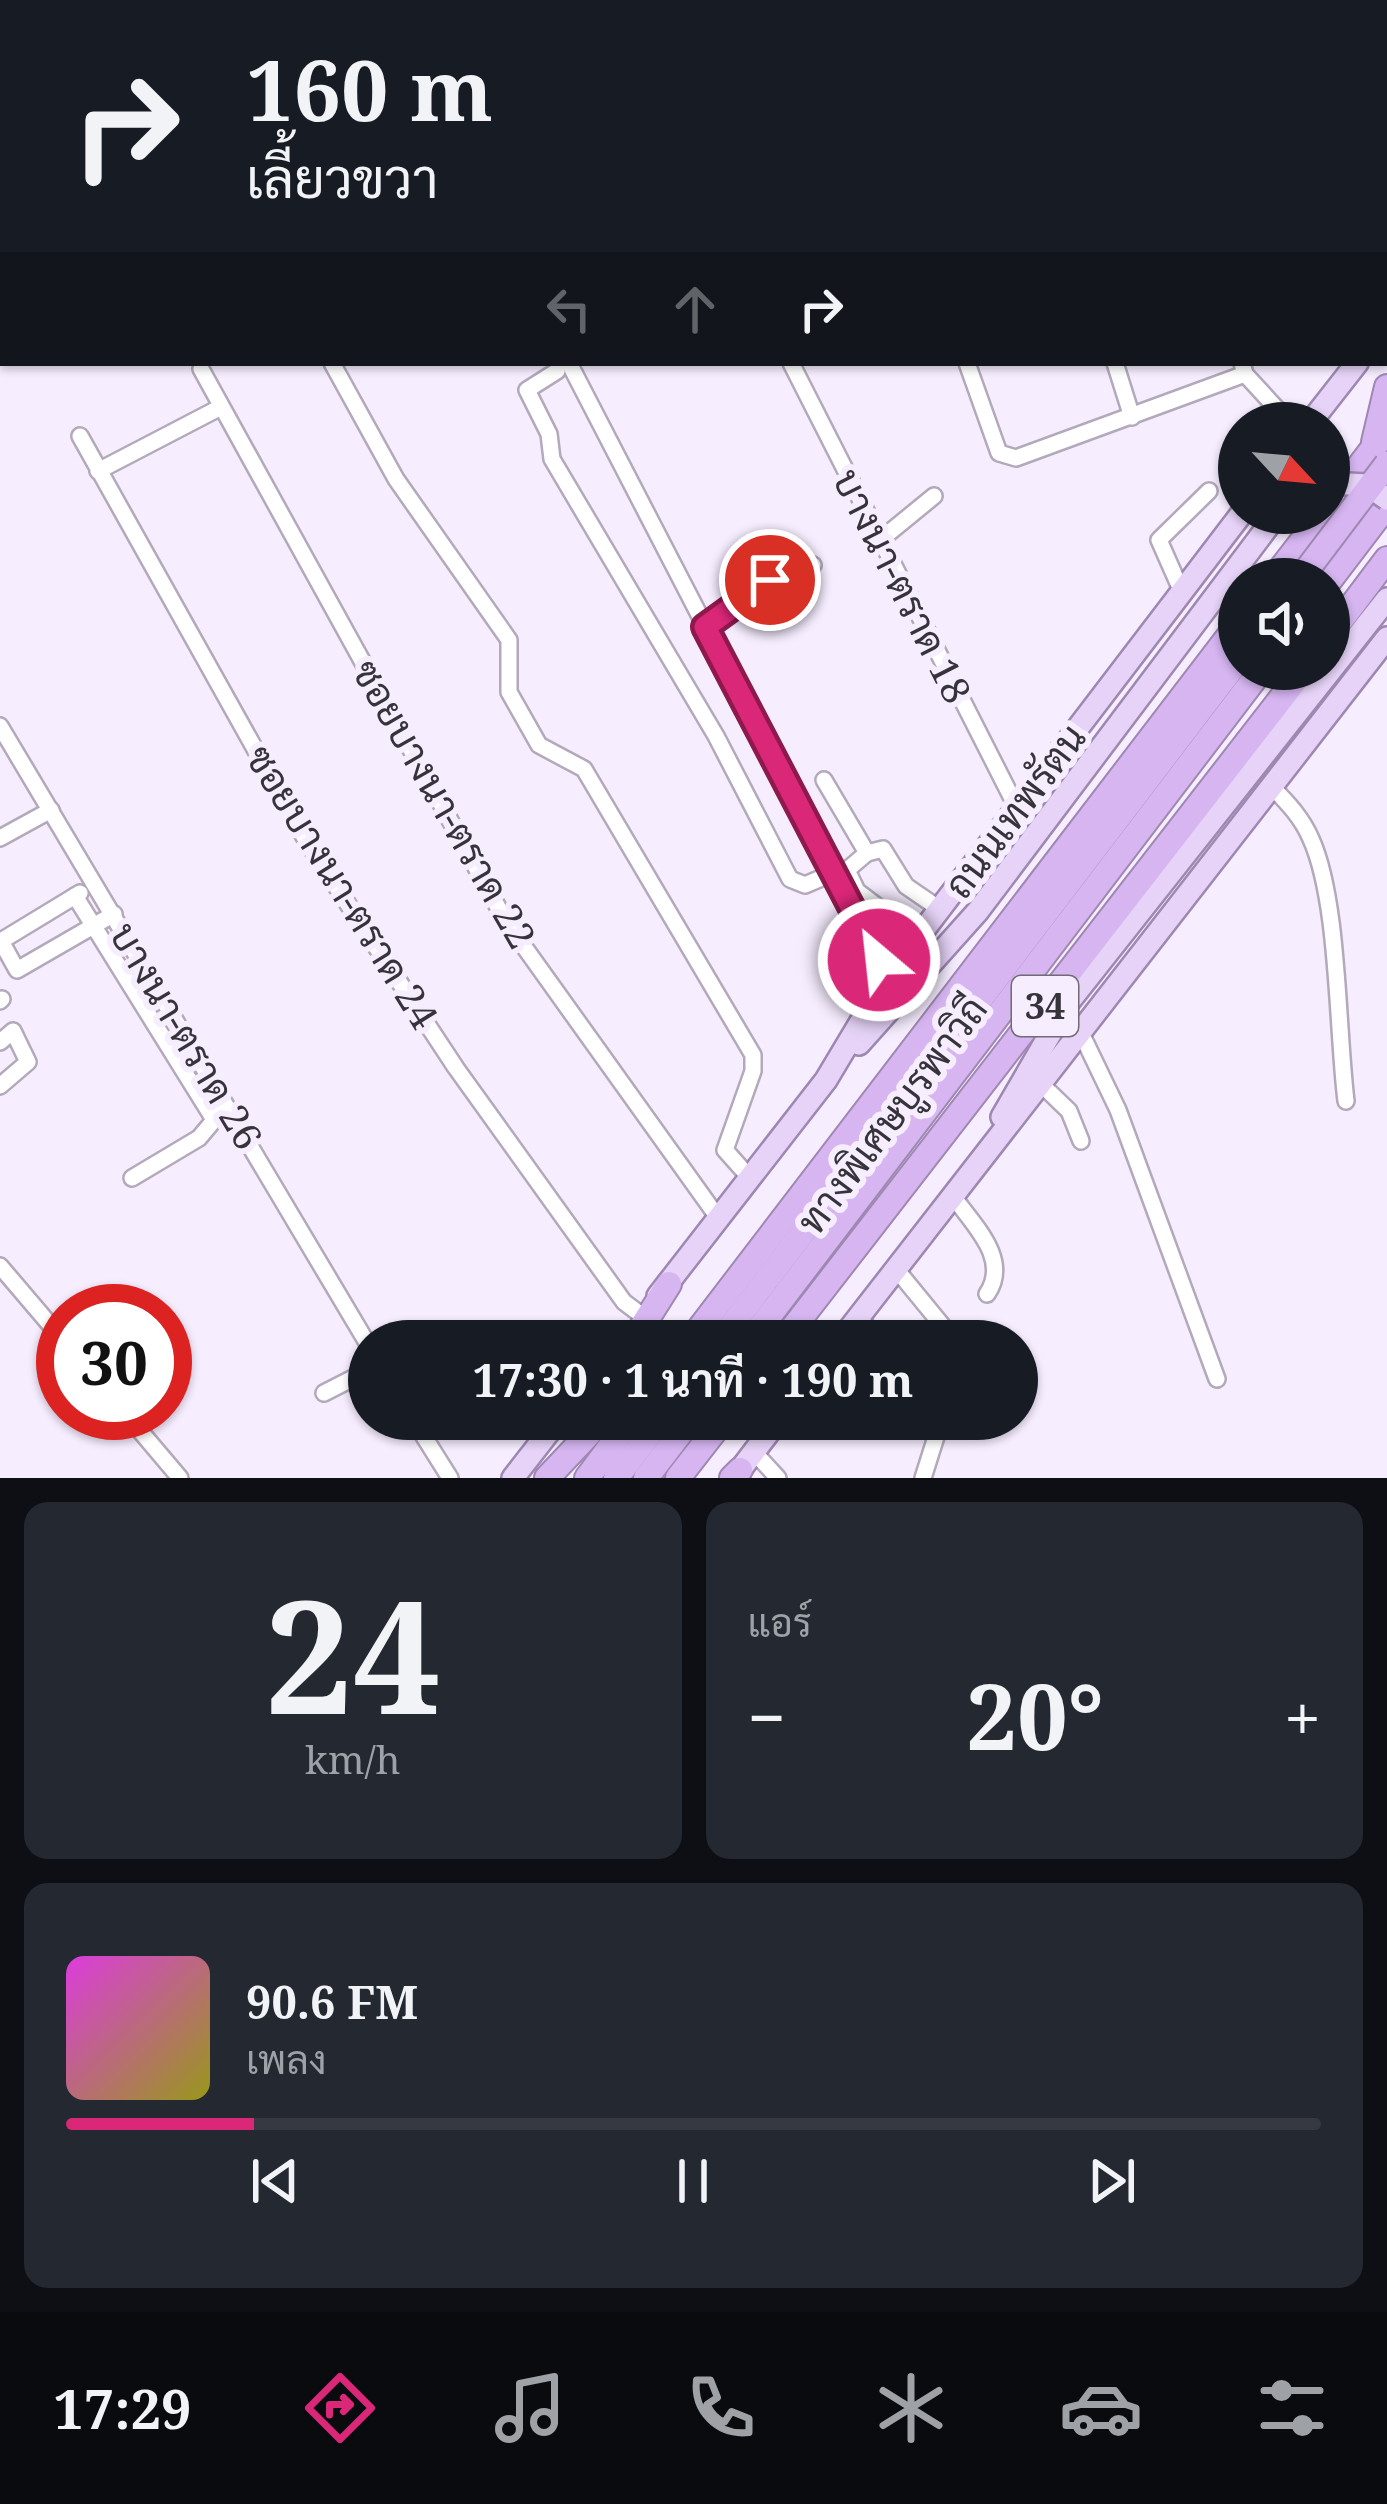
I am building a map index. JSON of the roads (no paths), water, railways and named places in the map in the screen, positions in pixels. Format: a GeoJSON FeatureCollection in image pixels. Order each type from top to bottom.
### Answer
{"type":"FeatureCollection","features":[{"type":"Feature","properties":{"kind":"highway"},"geometry":{"type":"LineString","coordinates":[[1313,558],[1382,448],[1387,387]]}},
{"type":"Feature","properties":{"kind":"highway"},"geometry":{"type":"LineString","coordinates":[[1350,483],[1382,448]]}},
{"type":"Feature","properties":{"kind":"highway"},"geometry":{"type":"LineString","coordinates":[[1346,558],[1387,502]]}},
{"type":"Feature","properties":{"kind":"highway"},"geometry":{"type":"LineString","coordinates":[[1289,558],[1308,534]]}},
{"type":"Feature","properties":{"kind":"highway"},"geometry":{"type":"LineString","coordinates":[[1350,607],[1387,559]]}},
{"type":"Feature","properties":{"kind":"highway","name":"ถนนเทพรัตน"},"geometry":{"type":"LineString","coordinates":[[706,1320],[1218,649]]}},
{"type":"Feature","properties":{"kind":"highway","name":"ทางพิเศษบูรพาวิถี"},"geometry":{"type":"LineString","coordinates":[[736,1320],[1218,687]]}},
{"type":"Feature","properties":{"kind":"highway","name":"ทางพิเศษบูรพาวิถี"},"geometry":{"type":"LineString","coordinates":[[766,1320],[1246,690]]}},
{"type":"Feature","properties":{"kind":"highway","name":"34"},"geometry":{"type":"LineString","coordinates":[[800,1320],[1288,690]]}},
{"type":"Feature","properties":{"kind":"highway"},"geometry":{"type":"LineString","coordinates":[[696,1320],[742,1271]]}},
{"type":"Feature","properties":{"kind":"highway"},"geometry":{"type":"LineString","coordinates":[[647,1320],[669,1285]]}},
{"type":"Feature","properties":{"kind":"highway"},"geometry":{"type":"LineString","coordinates":[[547,1478],[571,1440]]}},
{"type":"Feature","properties":{"kind":"highway"},"geometry":{"type":"LineString","coordinates":[[547,1478],[583,1440]]}},
{"type":"Feature","properties":{"kind":"highway"},"geometry":{"type":"LineString","coordinates":[[587,1478],[615,1440]]}},
{"type":"Feature","properties":{"kind":"highway"},"geometry":{"type":"LineString","coordinates":[[616,1478],[645,1440]]}},
{"type":"Feature","properties":{"kind":"highway"},"geometry":{"type":"LineString","coordinates":[[646,1478],[675,1440]]}},
{"type":"Feature","properties":{"kind":"highway"},"geometry":{"type":"LineString","coordinates":[[678,1478],[709,1440]]}},
{"type":"Feature","properties":{"kind":"highway"},"geometry":{"type":"LineString","coordinates":[[692,1478],[714,1440]]}},
{"type":"Feature","properties":{"kind":"main road"},"geometry":{"type":"LineString","coordinates":[[1326,402],[1355,366]]}},
{"type":"Feature","properties":{"kind":"main road"},"geometry":{"type":"LineString","coordinates":[[1350,484],[1367,484],[1387,502]]}},
{"type":"Feature","properties":{"kind":"main road","name":"ถนนเทพรัตน"},"geometry":{"type":"LineString","coordinates":[[635,1320],[669,1285],[826,1080],[887,978],[1226,534]]}},
{"type":"Feature","properties":{"kind":"main road"},"geometry":{"type":"LineString","coordinates":[[826,1080],[978,911],[1262,534]]}},
{"type":"Feature","properties":{"kind":"main road"},"geometry":{"type":"LineString","coordinates":[[977,1166],[1041,1042],[1068,1004],[1387,599]]}},
{"type":"Feature","properties":{"kind":"main road","name":"34"},"geometry":{"type":"LineString","coordinates":[[857,1318],[1387,638]]}},
{"type":"Feature","properties":{"kind":"main road"},"geometry":{"type":"LineString","coordinates":[[513,1478],[543,1440]]}},
{"type":"Feature","properties":{"kind":"main road"},"geometry":{"type":"LineString","coordinates":[[740,1469],[763,1440]]}},
{"type":"Feature","properties":{"kind":"street"},"geometry":{"type":"LineString","coordinates":[[334,366],[396,479],[509,640],[508,692],[539,745],[584,769],[753,1055],[753,1071],[725,1150],[750,1178]]}},
{"type":"Feature","properties":{"kind":"street"},"geometry":{"type":"LineString","coordinates":[[833,873],[806,885],[790,879],[716,736],[552,459],[549,434],[526,390],[567,366],[705,627],[833,873],[887,978]]}},
{"type":"Feature","properties":{"kind":"street","name":"บางนา-ตราด 18"},"geometry":{"type":"LineString","coordinates":[[792,366],[1017,808]]}},
{"type":"Feature","properties":{"kind":"street"},"geometry":{"type":"LineString","coordinates":[[968,366],[999,453],[1010,458],[1132,417],[1243,369],[1272,402]]}},
{"type":"Feature","properties":{"kind":"street"},"geometry":{"type":"LineString","coordinates":[[1115,366],[1132,417]]}},
{"type":"Feature","properties":{"kind":"street","name":"ซอยบางนา-ตราด 22"},"geometry":{"type":"LineString","coordinates":[[201,369],[505,920],[719,1219]]}},
{"type":"Feature","properties":{"kind":"street"},"geometry":{"type":"LineString","coordinates":[[98,471],[221,407]]}},
{"type":"Feature","properties":{"kind":"street","name":"ซอยบางนา-ตราด 24"},"geometry":{"type":"LineString","coordinates":[[80,436],[307,842],[456,1068],[624,1302],[640,1314]]}},
{"type":"Feature","properties":{"kind":"street"},"geometry":{"type":"LineString","coordinates":[[1182,592],[1159,540],[1209,491]]}},
{"type":"Feature","properties":{"kind":"street"},"geometry":{"type":"LineString","coordinates":[[879,541],[934,496]]}},
{"type":"Feature","properties":{"kind":"street"},"geometry":{"type":"LineString","coordinates":[[705,627],[749,591],[813,565]]}},
{"type":"Feature","properties":{"kind":"street","name":"บางนา-ตราด 26"},"geometry":{"type":"LineString","coordinates":[[0,726],[354,1320]]}},
{"type":"Feature","properties":{"kind":"street"},"geometry":{"type":"LineString","coordinates":[[824,780],[867,853]]}},
{"type":"Feature","properties":{"kind":"street"},"geometry":{"type":"LineString","coordinates":[[1272,787],[1297,813],[1313,843],[1327,913],[1346,1100]]}},
{"type":"Feature","properties":{"kind":"street"},"geometry":{"type":"LineString","coordinates":[[0,838],[51,810]]}},
{"type":"Feature","properties":{"kind":"street"},"geometry":{"type":"LineString","coordinates":[[919,938],[857,891],[848,870],[867,853],[883,849],[906,886],[940,910]]}},
{"type":"Feature","properties":{"kind":"street"},"geometry":{"type":"LineString","coordinates":[[95,884],[1,941],[17,970],[114,914]]}},
{"type":"Feature","properties":{"kind":"street"},"geometry":{"type":"LineString","coordinates":[[75,896],[213,1118]]}},
{"type":"Feature","properties":{"kind":"street"},"geometry":{"type":"LineString","coordinates":[[0,1042],[13,1031],[28,1062],[0,1086]]}},
{"type":"Feature","properties":{"kind":"street"},"geometry":{"type":"LineString","coordinates":[[1081,1034],[1118,1110],[1217,1379]]}},
{"type":"Feature","properties":{"kind":"street"},"geometry":{"type":"LineString","coordinates":[[1041,1084],[1069,1111],[1082,1141]]}},
{"type":"Feature","properties":{"kind":"street"},"geometry":{"type":"LineString","coordinates":[[132,1178],[199,1138],[228,1106]]}},
{"type":"Feature","properties":{"kind":"street"},"geometry":{"type":"LineString","coordinates":[[953,1196],[997,1261],[995,1282],[987,1294]]}},
{"type":"Feature","properties":{"kind":"street"},"geometry":{"type":"LineString","coordinates":[[0,1266],[36,1308]]}},
{"type":"Feature","properties":{"kind":"street"},"geometry":{"type":"LineString","coordinates":[[896,1270],[938,1320]]}},
{"type":"Feature","properties":{"kind":"street"},"geometry":{"type":"LineString","coordinates":[[324,1393],[348,1381]]}},
{"type":"Feature","properties":{"kind":"street"},"geometry":{"type":"LineString","coordinates":[[148,1440],[180,1478]]}},
{"type":"Feature","properties":{"kind":"street"},"geometry":{"type":"LineString","coordinates":[[426,1440],[450,1478]]}},
{"type":"Feature","properties":{"kind":"street"},"geometry":{"type":"LineString","coordinates":[[923,1478],[935,1440]]}},
{"type":"Feature","properties":{"kind":"street"},"geometry":{"type":"LineString","coordinates":[[740,1469],[778,1478]]}}]}
